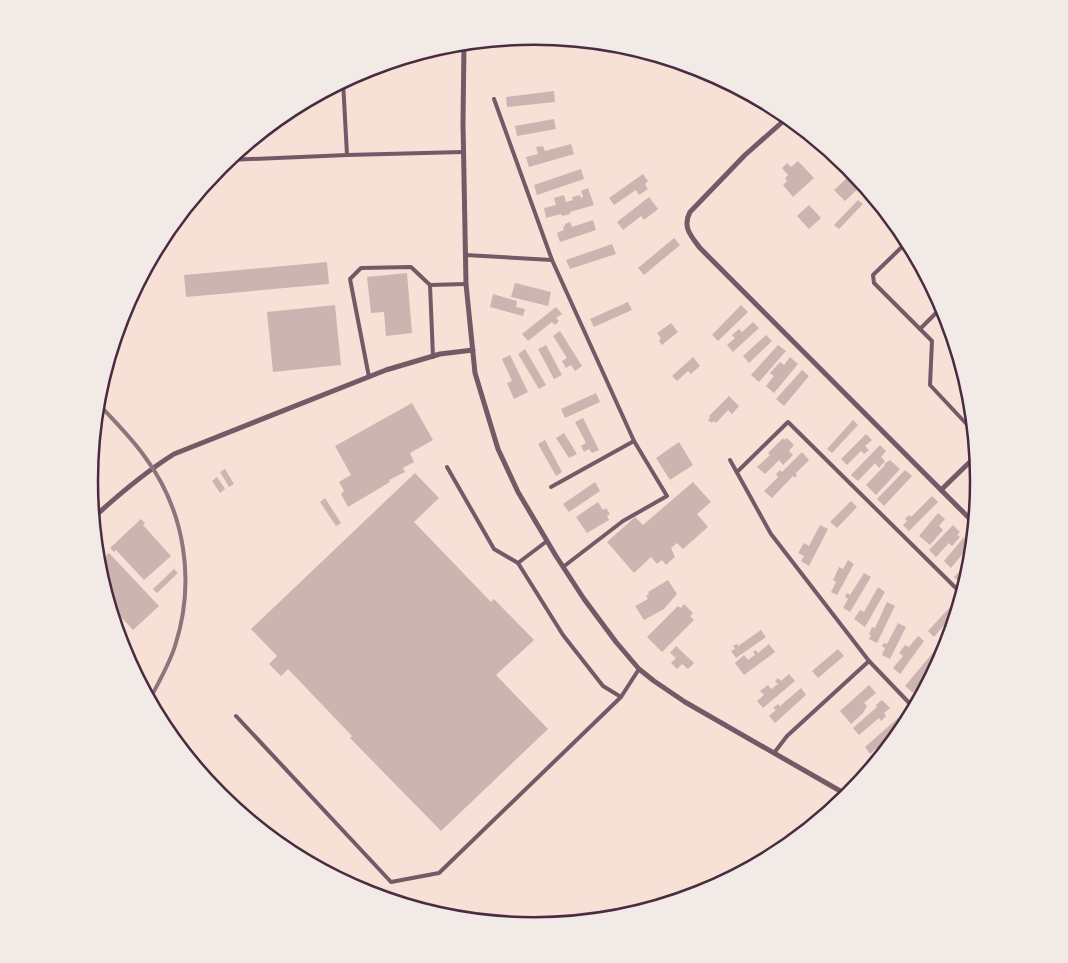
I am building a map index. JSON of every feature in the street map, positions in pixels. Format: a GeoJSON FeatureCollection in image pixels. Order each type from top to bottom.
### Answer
{"type":"FeatureCollection","features":[{"type":"Feature","properties":{"kind":"street"},"geometry":{"type":"LineString","coordinates":[[464,51],[465,255],[475,373],[498,448],[518,492],[563,567],[616,642],[640,669],[685,702],[841,792]]}},
{"type":"Feature","properties":{"kind":"street"},"geometry":{"type":"LineString","coordinates":[[782,122],[745,156],[690,212],[687,218],[688,232],[700,248],[969,518]]}},
{"type":"Feature","properties":{"kind":"street"},"geometry":{"type":"LineString","coordinates":[[98,513],[126,488],[174,454],[386,370],[433,356],[473,350]]}},
{"type":"Feature","properties":{"kind":"street"},"geometry":{"type":"LineString","coordinates":[[941,490],[970,462]]}},
{"type":"Feature","properties":{"kind":"lane"},"geometry":{"type":"LineString","coordinates":[[343,89],[347,155]]}},
{"type":"Feature","properties":{"kind":"lane"},"geometry":{"type":"LineString","coordinates":[[494,99],[552,260],[634,441],[667,496],[623,521],[563,567]]}},
{"type":"Feature","properties":{"kind":"lane"},"geometry":{"type":"LineString","coordinates":[[239,160],[463,152]]}},
{"type":"Feature","properties":{"kind":"lane"},"geometry":{"type":"LineString","coordinates":[[902,247],[873,276],[874,283],[932,341],[930,385],[967,424]]}},
{"type":"Feature","properties":{"kind":"lane"},"geometry":{"type":"LineString","coordinates":[[465,255],[552,260]]}},
{"type":"Feature","properties":{"kind":"lane"},"geometry":{"type":"LineString","coordinates":[[369,377],[350,279],[361,268],[411,267],[430,286],[433,356]]}},
{"type":"Feature","properties":{"kind":"lane"},"geometry":{"type":"LineString","coordinates":[[430,286],[466,284]]}},
{"type":"Feature","properties":{"kind":"lane"},"geometry":{"type":"LineString","coordinates":[[920,329],[936,312]]}},
{"type":"Feature","properties":{"kind":"lane"},"geometry":{"type":"LineString","coordinates":[[737,472],[788,422],[957,589]]}},
{"type":"Feature","properties":{"kind":"lane"},"geometry":{"type":"LineString","coordinates":[[551,487],[634,441]]}},
{"type":"Feature","properties":{"kind":"lane"},"geometry":{"type":"LineString","coordinates":[[730,460],[771,534],[869,661],[910,704]]}},
{"type":"Feature","properties":{"kind":"lane"},"geometry":{"type":"LineString","coordinates":[[447,467],[494,548],[518,563],[563,635],[603,686],[621,697]]}},
{"type":"Feature","properties":{"kind":"lane"},"geometry":{"type":"LineString","coordinates":[[518,563],[547,541]]}},
{"type":"Feature","properties":{"kind":"lane"},"geometry":{"type":"LineString","coordinates":[[774,753],[787,736],[869,661]]}},
{"type":"Feature","properties":{"kind":"lane"},"geometry":{"type":"LineString","coordinates":[[236,716],[391,882],[439,873],[621,697],[640,669]]}},
{"type":"Feature","properties":{"kind":"building"},"geometry":{"type":"Polygon","coordinates":[[[554,91],[555,102],[507,107],[506,97],[554,91]]]}},
{"type":"Feature","properties":{"kind":"building"},"geometry":{"type":"Polygon","coordinates":[[[554,119],[556,129],[517,136],[515,126],[554,119]]]}},
{"type":"Feature","properties":{"kind":"building"},"geometry":{"type":"Polygon","coordinates":[[[571,144],[574,154],[529,167],[526,157],[538,154],[536,147],[543,146],[545,151],[571,144]]]}},
{"type":"Feature","properties":{"kind":"building"},"geometry":{"type":"Polygon","coordinates":[[[798,161],[814,178],[793,197],[783,185],[787,181],[785,178],[788,175],[782,168],[787,163],[791,167],[798,161]]]}},
{"type":"Feature","properties":{"kind":"building"},"geometry":{"type":"Polygon","coordinates":[[[581,169],[584,179],[537,195],[534,185],[581,169]]]}},
{"type":"Feature","properties":{"kind":"building"},"geometry":{"type":"Polygon","coordinates":[[[643,174],[648,181],[645,184],[648,189],[639,195],[636,190],[614,205],[609,198],[643,174]]]}},
{"type":"Feature","properties":{"kind":"building"},"geometry":{"type":"Polygon","coordinates":[[[847,178],[858,189],[845,201],[834,190],[847,178]]]}},
{"type":"Feature","properties":{"kind":"building"},"geometry":{"type":"Polygon","coordinates":[[[588,188],[594,205],[570,212],[570,214],[546,218],[544,208],[556,205],[554,198],[564,195],[566,202],[573,200],[572,197],[580,195],[581,198],[583,197],[581,191],[588,188]]]}},
{"type":"Feature","properties":{"kind":"building"},"geometry":{"type":"Polygon","coordinates":[[[649,197],[658,209],[644,220],[641,216],[623,230],[617,222],[649,197]]]}},
{"type":"Feature","properties":{"kind":"building"},"geometry":{"type":"Polygon","coordinates":[[[858,200],[863,204],[839,229],[834,225],[858,200]]]}},
{"type":"Feature","properties":{"kind":"building"},"geometry":{"type":"Polygon","coordinates":[[[809,205],[821,218],[809,229],[797,216],[809,205]]]}},
{"type":"Feature","properties":{"kind":"building"},"geometry":{"type":"Polygon","coordinates":[[[593,220],[596,230],[560,242],[557,233],[564,230],[565,224],[570,222],[572,227],[593,220]]]}},
{"type":"Feature","properties":{"kind":"building"},"geometry":{"type":"Polygon","coordinates":[[[674,238],[680,245],[644,275],[638,268],[674,238]]]}},
{"type":"Feature","properties":{"kind":"building"},"geometry":{"type":"Polygon","coordinates":[[[612,244],[616,254],[570,269],[566,260],[612,244]]]}},
{"type":"Feature","properties":{"kind":"building"},"geometry":{"type":"Polygon","coordinates":[[[327,262],[329,284],[186,297],[184,275],[327,262]]]}},
{"type":"Feature","properties":{"kind":"building"},"geometry":{"type":"Polygon","coordinates":[[[407,273],[412,333],[386,336],[384,312],[371,313],[367,277],[407,273]]]}},
{"type":"Feature","properties":{"kind":"building"},"geometry":{"type":"Polygon","coordinates":[[[515,283],[551,292],[548,306],[511,297],[515,283]]]}},
{"type":"Feature","properties":{"kind":"building"},"geometry":{"type":"Polygon","coordinates":[[[493,294],[517,301],[516,307],[525,309],[523,316],[490,307],[493,294]]]}},
{"type":"Feature","properties":{"kind":"building"},"geometry":{"type":"Polygon","coordinates":[[[628,302],[632,310],[594,327],[590,319],[628,302]]]}},
{"type":"Feature","properties":{"kind":"building"},"geometry":{"type":"Polygon","coordinates":[[[335,305],[341,365],[273,372],[267,312],[335,305]]]}},
{"type":"Feature","properties":{"kind":"building"},"geometry":{"type":"Polygon","coordinates":[[[741,305],[748,312],[718,341],[712,335],[741,305]]]}},
{"type":"Feature","properties":{"kind":"building"},"geometry":{"type":"Polygon","coordinates":[[[556,307],[562,314],[556,318],[559,321],[555,325],[552,322],[528,341],[522,334],[556,307]]]}},
{"type":"Feature","properties":{"kind":"building"},"geometry":{"type":"Polygon","coordinates":[[[753,322],[759,328],[733,352],[727,345],[735,338],[732,335],[739,329],[742,332],[753,322]]]}},
{"type":"Feature","properties":{"kind":"building"},"geometry":{"type":"Polygon","coordinates":[[[671,323],[678,332],[662,345],[659,341],[661,338],[657,333],[671,323]]]}},
{"type":"Feature","properties":{"kind":"building"},"geometry":{"type":"Polygon","coordinates":[[[560,331],[582,366],[575,371],[571,365],[566,368],[562,361],[567,358],[553,336],[560,331]]]}},
{"type":"Feature","properties":{"kind":"building"},"geometry":{"type":"Polygon","coordinates":[[[766,335],[772,341],[749,363],[743,356],[766,335]]]}},
{"type":"Feature","properties":{"kind":"building"},"geometry":{"type":"Polygon","coordinates":[[[546,345],[562,375],[554,379],[538,349],[546,345]]]}},
{"type":"Feature","properties":{"kind":"building"},"geometry":{"type":"Polygon","coordinates":[[[778,345],[786,351],[759,382],[751,375],[778,345]]]}},
{"type":"Feature","properties":{"kind":"building"},"geometry":{"type":"Polygon","coordinates":[[[525,349],[546,385],[539,389],[518,354],[525,349]]]}},
{"type":"Feature","properties":{"kind":"building"},"geometry":{"type":"Polygon","coordinates":[[[510,355],[528,392],[514,399],[507,383],[512,381],[502,359],[510,355]]]}},
{"type":"Feature","properties":{"kind":"building"},"geometry":{"type":"Polygon","coordinates":[[[693,357],[700,366],[691,374],[688,371],[677,381],[672,376],[693,357]]]}},
{"type":"Feature","properties":{"kind":"building"},"geometry":{"type":"Polygon","coordinates":[[[790,357],[798,364],[774,393],[766,386],[774,376],[770,373],[780,362],[784,365],[790,357]]]}},
{"type":"Feature","properties":{"kind":"building"},"geometry":{"type":"Polygon","coordinates":[[[802,370],[809,376],[784,406],[776,399],[802,370]]]}},
{"type":"Feature","properties":{"kind":"building"},"geometry":{"type":"Polygon","coordinates":[[[596,393],[600,402],[565,418],[561,409],[596,393]]]}},
{"type":"Feature","properties":{"kind":"building"},"geometry":{"type":"Polygon","coordinates":[[[729,396],[739,406],[732,414],[728,410],[716,423],[714,421],[712,423],[708,420],[709,416],[729,396]]]}},
{"type":"Feature","properties":{"kind":"building"},"geometry":{"type":"Polygon","coordinates":[[[412,403],[433,440],[410,453],[414,462],[403,468],[405,472],[389,480],[390,482],[348,507],[341,494],[344,491],[339,482],[351,475],[335,446],[412,403]]]}},
{"type":"Feature","properties":{"kind":"building"},"geometry":{"type":"Polygon","coordinates":[[[583,418],[599,450],[592,453],[589,449],[584,452],[581,446],[586,443],[575,422],[583,418]]]}},
{"type":"Feature","properties":{"kind":"building"},"geometry":{"type":"Polygon","coordinates":[[[853,420],[858,425],[832,453],[827,449],[853,420]]]}},
{"type":"Feature","properties":{"kind":"building"},"geometry":{"type":"Polygon","coordinates":[[[564,433],[577,454],[569,458],[556,438],[564,433]]]}},
{"type":"Feature","properties":{"kind":"building"},"geometry":{"type":"Polygon","coordinates":[[[866,434],[872,440],[865,446],[869,450],[864,454],[861,451],[847,465],[841,459],[866,434]]]}},
{"type":"Feature","properties":{"kind":"building"},"geometry":{"type":"Polygon","coordinates":[[[783,438],[784,440],[787,438],[794,445],[789,451],[793,455],[783,465],[779,460],[765,474],[757,467],[770,455],[768,453],[783,438]]]}},
{"type":"Feature","properties":{"kind":"building"},"geometry":{"type":"Polygon","coordinates":[[[545,440],[562,472],[556,476],[538,444],[545,440]]]}},
{"type":"Feature","properties":{"kind":"building"},"geometry":{"type":"Polygon","coordinates":[[[679,442],[693,465],[670,480],[656,458],[679,442]]]}},
{"type":"Feature","properties":{"kind":"building"},"geometry":{"type":"Polygon","coordinates":[[[880,445],[886,451],[881,457],[885,461],[879,468],[875,463],[858,481],[851,475],[880,445]]]}},
{"type":"Feature","properties":{"kind":"building"},"geometry":{"type":"Polygon","coordinates":[[[802,452],[809,460],[795,474],[797,475],[795,478],[793,476],[772,498],[764,491],[778,477],[776,474],[780,470],[782,472],[802,452]]]}},
{"type":"Feature","properties":{"kind":"building"},"geometry":{"type":"Polygon","coordinates":[[[890,460],[900,469],[876,495],[866,485],[884,464],[890,460]]]}},
{"type":"Feature","properties":{"kind":"building"},"geometry":{"type":"Polygon","coordinates":[[[225,469],[234,484],[229,487],[220,472],[225,469]]]}},
{"type":"Feature","properties":{"kind":"building"},"geometry":{"type":"Polygon","coordinates":[[[905,470],[912,476],[884,506],[877,499],[905,470]]]}},
{"type":"Feature","properties":{"kind":"building"},"geometry":{"type":"Polygon","coordinates":[[[415,473],[439,498],[414,522],[491,602],[494,599],[534,640],[496,675],[548,729],[441,831],[350,738],[352,736],[288,669],[281,676],[269,664],[277,656],[251,629],[415,473]]]}},
{"type":"Feature","properties":{"kind":"building"},"geometry":{"type":"Polygon","coordinates":[[[217,477],[225,489],[220,493],[212,481],[217,477]]]}},
{"type":"Feature","properties":{"kind":"building"},"geometry":{"type":"Polygon","coordinates":[[[595,482],[600,491],[569,512],[563,504],[595,482]]]}},
{"type":"Feature","properties":{"kind":"building"},"geometry":{"type":"Polygon","coordinates":[[[693,482],[711,502],[697,514],[708,527],[683,549],[677,543],[671,548],[675,557],[666,565],[662,560],[657,564],[651,557],[634,573],[607,542],[635,517],[643,525],[693,482]]]}},
{"type":"Feature","properties":{"kind":"building"},"geometry":{"type":"Polygon","coordinates":[[[932,496],[938,502],[909,531],[903,525],[907,521],[905,519],[909,515],[911,517],[932,496]]]}},
{"type":"Feature","properties":{"kind":"building"},"geometry":{"type":"Polygon","coordinates":[[[325,498],[341,523],[336,526],[320,502],[325,498]]]}},
{"type":"Feature","properties":{"kind":"building"},"geometry":{"type":"Polygon","coordinates":[[[851,501],[857,507],[837,528],[830,522],[851,501]]]}},
{"type":"Feature","properties":{"kind":"building"},"geometry":{"type":"Polygon","coordinates":[[[598,502],[603,510],[606,508],[610,514],[607,516],[609,520],[587,533],[576,517],[598,502]]]}},
{"type":"Feature","properties":{"kind":"building"},"geometry":{"type":"Polygon","coordinates":[[[938,513],[945,519],[939,526],[943,530],[930,545],[919,536],[938,513]]]}},
{"type":"Feature","properties":{"kind":"building"},"geometry":{"type":"Polygon","coordinates":[[[141,519],[145,523],[143,525],[171,556],[144,580],[116,550],[114,552],[110,548],[141,519]]]}},
{"type":"Feature","properties":{"kind":"building"},"geometry":{"type":"Polygon","coordinates":[[[820,525],[828,529],[809,566],[801,561],[804,556],[798,553],[804,543],[809,546],[820,525]]]}},
{"type":"Feature","properties":{"kind":"building"},"geometry":{"type":"Polygon","coordinates":[[[953,525],[960,532],[957,535],[960,537],[952,546],[949,543],[936,557],[929,550],[953,525]]]}},
{"type":"Feature","properties":{"kind":"building"},"geometry":{"type":"Polygon","coordinates":[[[964,537],[967,540],[965,551],[951,568],[944,561],[964,537]]]}},
{"type":"Feature","properties":{"kind":"building"},"geometry":{"type":"Polygon","coordinates":[[[109,553],[159,606],[133,630],[119,614],[104,557],[109,553]]]}},
{"type":"Feature","properties":{"kind":"building"},"geometry":{"type":"Polygon","coordinates":[[[848,560],[854,564],[837,595],[831,592],[836,582],[833,580],[839,567],[843,569],[848,560]]]}},
{"type":"Feature","properties":{"kind":"building"},"geometry":{"type":"Polygon","coordinates":[[[174,569],[178,573],[157,593],[153,589],[174,569]]]}},
{"type":"Feature","properties":{"kind":"building"},"geometry":{"type":"Polygon","coordinates":[[[962,569],[959,582],[954,577],[962,569]]]}},
{"type":"Feature","properties":{"kind":"building"},"geometry":{"type":"Polygon","coordinates":[[[864,573],[871,577],[850,612],[843,608],[848,599],[845,597],[847,593],[850,595],[864,573]]]}},
{"type":"Feature","properties":{"kind":"building"},"geometry":{"type":"Polygon","coordinates":[[[668,580],[677,594],[664,609],[644,620],[635,606],[648,599],[646,596],[649,594],[648,592],[668,580]]]}},
{"type":"Feature","properties":{"kind":"building"},"geometry":{"type":"Polygon","coordinates":[[[878,587],[885,592],[865,627],[854,619],[860,610],[864,612],[878,587]]]}},
{"type":"Feature","properties":{"kind":"building"},"geometry":{"type":"Polygon","coordinates":[[[887,602],[895,606],[877,643],[869,639],[871,635],[869,634],[872,627],[875,628],[887,602]]]}},
{"type":"Feature","properties":{"kind":"building"},"geometry":{"type":"Polygon","coordinates":[[[684,604],[693,613],[690,616],[694,620],[662,652],[647,637],[678,606],[681,608],[684,604]]]}},
{"type":"Feature","properties":{"kind":"building"},"geometry":{"type":"Polygon","coordinates":[[[951,606],[947,621],[934,637],[928,631],[951,606]]]}},
{"type":"Feature","properties":{"kind":"building"},"geometry":{"type":"Polygon","coordinates":[[[898,623],[906,627],[890,659],[882,655],[885,648],[882,646],[884,643],[887,644],[898,623]]]}},
{"type":"Feature","properties":{"kind":"building"},"geometry":{"type":"Polygon","coordinates":[[[761,630],[766,637],[736,658],[731,651],[735,649],[733,646],[737,644],[738,646],[761,630]]]}},
{"type":"Feature","properties":{"kind":"building"},"geometry":{"type":"Polygon","coordinates":[[[918,636],[924,641],[900,674],[893,668],[903,656],[899,653],[905,645],[909,647],[918,636]]]}},
{"type":"Feature","properties":{"kind":"building"},"geometry":{"type":"Polygon","coordinates":[[[769,644],[775,652],[744,675],[735,663],[744,655],[748,660],[755,655],[753,652],[756,650],[758,653],[769,644]]]}},
{"type":"Feature","properties":{"kind":"building"},"geometry":{"type":"Polygon","coordinates":[[[676,646],[694,663],[688,669],[682,664],[677,669],[671,663],[676,658],[670,653],[676,646]]]}},
{"type":"Feature","properties":{"kind":"building"},"geometry":{"type":"Polygon","coordinates":[[[838,649],[844,656],[818,678],[812,671],[838,649]]]}},
{"type":"Feature","properties":{"kind":"building"},"geometry":{"type":"Polygon","coordinates":[[[937,650],[920,684],[913,693],[905,686],[937,650]]]}},
{"type":"Feature","properties":{"kind":"building"},"geometry":{"type":"Polygon","coordinates":[[[789,674],[795,681],[763,708],[757,701],[764,695],[760,691],[768,685],[771,689],[778,684],[775,681],[778,678],[781,681],[789,674]]]}},
{"type":"Feature","properties":{"kind":"building"},"geometry":{"type":"Polygon","coordinates":[[[869,685],[876,693],[864,703],[867,706],[863,713],[851,724],[840,711],[869,685]]]}},
{"type":"Feature","properties":{"kind":"building"},"geometry":{"type":"Polygon","coordinates":[[[801,688],[806,695],[775,723],[769,716],[776,710],[773,708],[778,704],[780,706],[801,688]]]}},
{"type":"Feature","properties":{"kind":"building"},"geometry":{"type":"Polygon","coordinates":[[[882,700],[890,708],[884,713],[886,716],[881,721],[879,718],[859,735],[853,728],[877,707],[876,705],[882,700]]]}},
{"type":"Feature","properties":{"kind":"building"},"geometry":{"type":"Polygon","coordinates":[[[898,718],[900,720],[884,742],[870,754],[865,747],[898,718]]]}},
{"type":"Feature","properties":{"kind":"railway"},"geometry":{"type":"LineString","coordinates":[[104,409],[134,442],[159,478],[170,500],[178,523],[183,547],[185,597],[181,621],[173,653],[153,694]]}}]}
